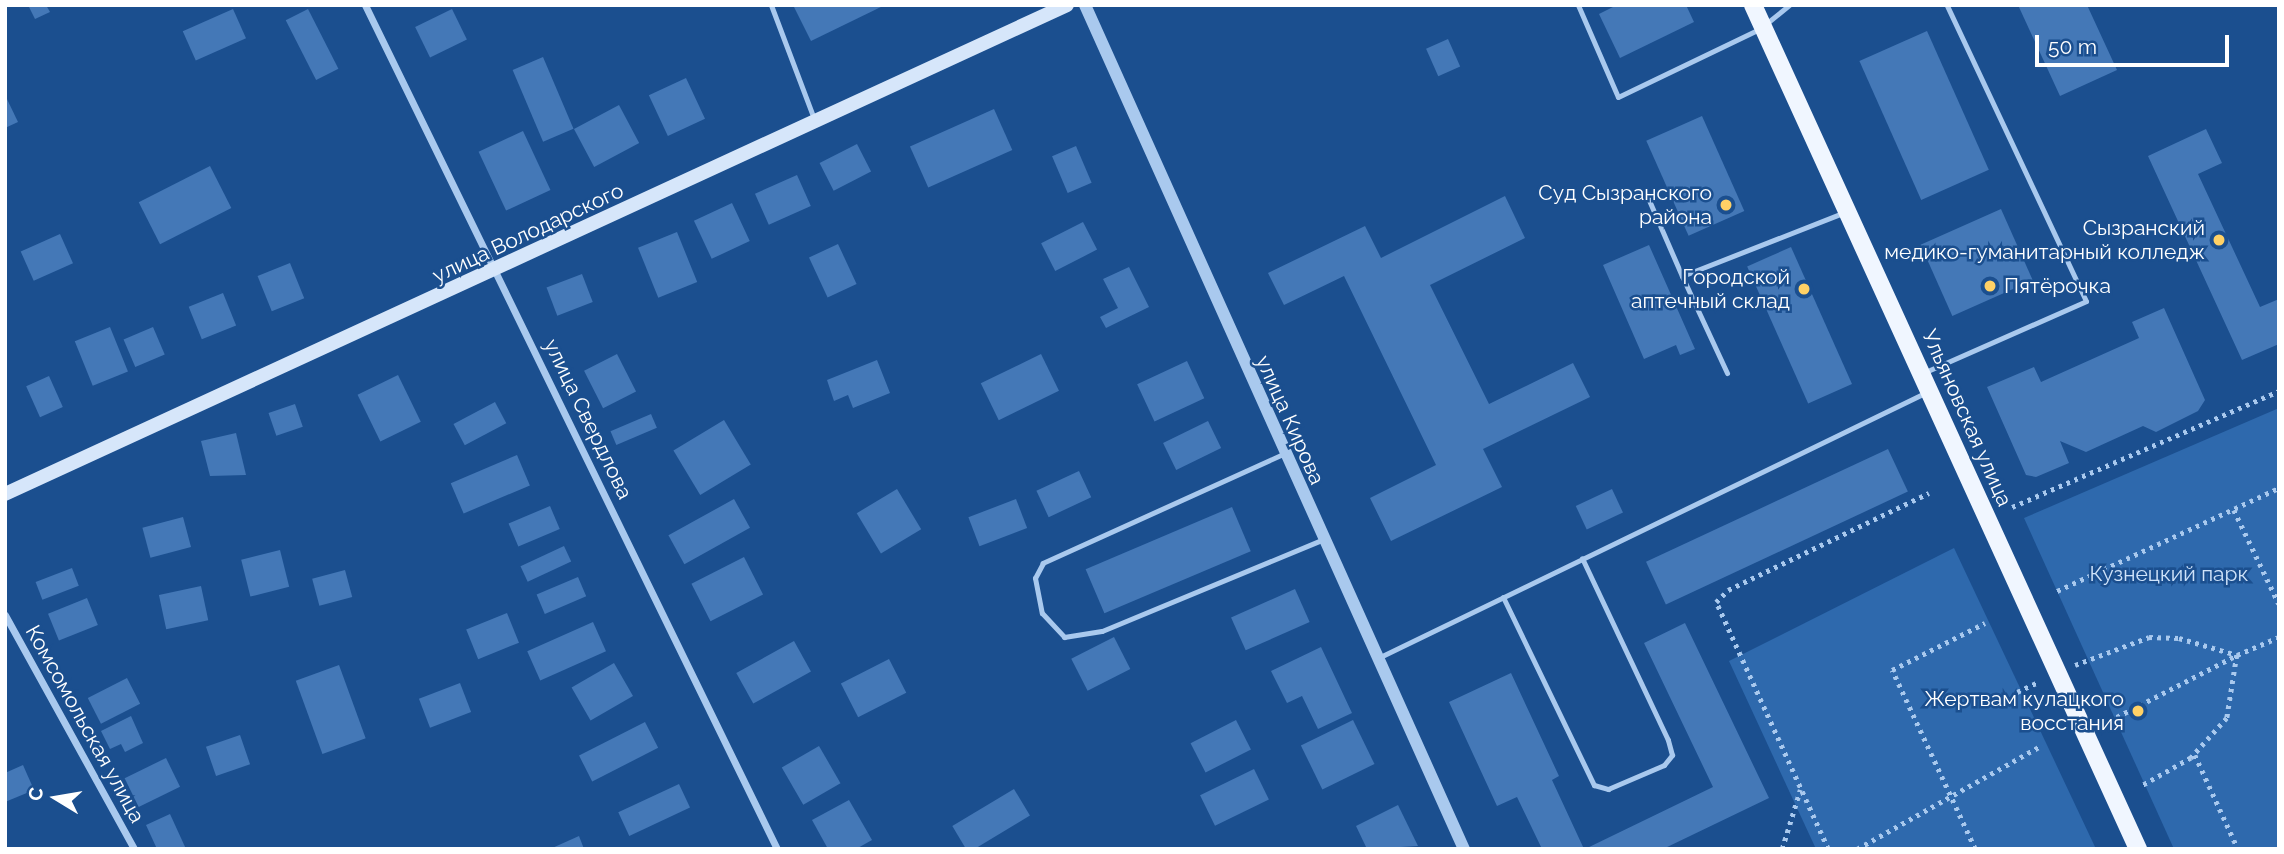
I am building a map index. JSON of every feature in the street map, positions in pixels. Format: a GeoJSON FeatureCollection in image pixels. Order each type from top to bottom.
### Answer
{"type":"FeatureCollection","features":[{"type":"Feature","properties":{"kind":"main road","name":"улица Володарского"},"geometry":{"type":"LineString","coordinates":[[5,494],[497,272],[1067,5]]}},
{"type":"Feature","properties":{"kind":"main road","name":"Ульяновская улица"},"geometry":{"type":"LineString","coordinates":[[1753,5],[1931,390],[2056,674],[2138,849]]}},
{"type":"Feature","properties":{"kind":"street","name":"улица Свердлова"},"geometry":{"type":"LineString","coordinates":[[365,5],[777,849]]}},
{"type":"Feature","properties":{"kind":"street","name":"улица Кирова"},"geometry":{"type":"LineString","coordinates":[[1085,5],[1283,454],[1464,849]]}},
{"type":"Feature","properties":{"kind":"street","name":"Комсомольская улица"},"geometry":{"type":"LineString","coordinates":[[5,615],[134,849]]}},
{"type":"Feature","properties":{"kind":"lane"},"geometry":{"type":"LineString","coordinates":[[771,5],[815,122]]}},
{"type":"Feature","properties":{"kind":"lane"},"geometry":{"type":"LineString","coordinates":[[1578,5],[1618,97],[1763,27],[1789,5]]}},
{"type":"Feature","properties":{"kind":"lane"},"geometry":{"type":"LineString","coordinates":[[1923,373],[2087,301],[1947,5]]}},
{"type":"Feature","properties":{"kind":"lane"},"geometry":{"type":"LineString","coordinates":[[1645,191],[1727,373]]}},
{"type":"Feature","properties":{"kind":"lane"},"geometry":{"type":"LineString","coordinates":[[1682,276],[1847,211]]}},
{"type":"Feature","properties":{"kind":"lane"},"geometry":{"type":"LineString","coordinates":[[1377,659],[1931,390]]}},
{"type":"Feature","properties":{"kind":"lane"},"geometry":{"type":"LineString","coordinates":[[1283,454],[1042,563],[1035,587],[1042,613],[1064,637],[1102,631],[1322,540]]}},
{"type":"Feature","properties":{"kind":"lane"},"geometry":{"type":"LineString","coordinates":[[1503,597],[1594,785],[1608,789],[1664,765],[1672,755],[1668,740],[1582,558]]}},
{"type":"Feature","properties":{"kind":"path"},"geometry":{"type":"LineString","coordinates":[[2012,507],[2279,391]]}},
{"type":"Feature","properties":{"kind":"path"},"geometry":{"type":"LineString","coordinates":[[2057,591],[2279,488]]}},
{"type":"Feature","properties":{"kind":"path"},"geometry":{"type":"LineString","coordinates":[[1828,849],[1716,603],[1728,590],[1929,494]]}},
{"type":"Feature","properties":{"kind":"path"},"geometry":{"type":"LineString","coordinates":[[2234,510],[2279,604]]}},
{"type":"Feature","properties":{"kind":"path"},"geometry":{"type":"LineString","coordinates":[[1975,849],[1892,670],[1984,623]]}},
{"type":"Feature","properties":{"kind":"path"},"geometry":{"type":"LineString","coordinates":[[2017,692],[2149,637],[2179,638],[2237,655]]}},
{"type":"Feature","properties":{"kind":"path"},"geometry":{"type":"LineString","coordinates":[[2109,720],[2237,655],[2279,637]]}},
{"type":"Feature","properties":{"kind":"path"},"geometry":{"type":"LineString","coordinates":[[2140,786],[2195,755],[2227,718],[2237,655]]}},
{"type":"Feature","properties":{"kind":"path"},"geometry":{"type":"LineString","coordinates":[[1857,849],[1952,800],[2042,745]]}},
{"type":"Feature","properties":{"kind":"path"},"geometry":{"type":"LineString","coordinates":[[2195,755],[2238,849]]}},
{"type":"Feature","properties":{"kind":"path"},"geometry":{"type":"LineString","coordinates":[[1782,849],[1800,790]]}},
{"type":"Feature","properties":{"kind":"green space","name":"Кузнецкий парк"},"geometry":{"type":"Polygon","coordinates":[[[2279,408],[2279,849],[2174,849],[2024,518],[2279,408]]]}},
{"type":"Feature","properties":{"kind":"green space"},"geometry":{"type":"Polygon","coordinates":[[[1954,548],[2096,849],[1816,849],[1729,661],[1954,548]]]}},
{"type":"Feature","properties":{"kind":"building"},"geometry":{"type":"Polygon","coordinates":[[[28,5],[46,5],[50,12],[35,19],[28,5]]]}},
{"type":"Feature","properties":{"kind":"building"},"geometry":{"type":"Polygon","coordinates":[[[793,5],[885,5],[811,41],[793,5]]]}},
{"type":"Feature","properties":{"kind":"building"},"geometry":{"type":"Polygon","coordinates":[[[1617,5],[1686,5],[1694,22],[1620,58],[1599,14],[1617,5]]]}},
{"type":"Feature","properties":{"kind":"building"},"geometry":{"type":"Polygon","coordinates":[[[2018,5],[2087,5],[2117,70],[2060,96],[2018,5]]]}},
{"type":"Feature","properties":{"kind":"building"},"geometry":{"type":"Polygon","coordinates":[[[233,9],[246,38],[196,61],[183,31],[233,9]]]}},
{"type":"Feature","properties":{"kind":"building"},"geometry":{"type":"Polygon","coordinates":[[[308,9],[338,69],[316,80],[286,20],[308,9]]]}},
{"type":"Feature","properties":{"kind":"building"},"geometry":{"type":"Polygon","coordinates":[[[452,9],[467,40],[430,58],[415,27],[452,9]]]}},
{"type":"Feature","properties":{"kind":"building"},"geometry":{"type":"Polygon","coordinates":[[[1927,31],[1989,170],[1921,200],[1859,61],[1927,31]]]}},
{"type":"Feature","properties":{"kind":"building"},"geometry":{"type":"Polygon","coordinates":[[[1448,39],[1460,66],[1438,76],[1426,49],[1448,39]]]}},
{"type":"Feature","properties":{"kind":"building"},"geometry":{"type":"Polygon","coordinates":[[[543,57],[573,129],[543,142],[513,70],[543,57]]]}},
{"type":"Feature","properties":{"kind":"building"},"geometry":{"type":"Polygon","coordinates":[[[686,78],[705,119],[668,136],[649,95],[686,78]]]}},
{"type":"Feature","properties":{"kind":"building"},"geometry":{"type":"Polygon","coordinates":[[[5,95],[18,122],[5,128],[5,95]]]}},
{"type":"Feature","properties":{"kind":"building"},"geometry":{"type":"Polygon","coordinates":[[[619,105],[639,143],[594,167],[574,129],[619,105]]]}},
{"type":"Feature","properties":{"kind":"building"},"geometry":{"type":"Polygon","coordinates":[[[994,109],[1012,150],[928,188],[910,146],[994,109]]]}},
{"type":"Feature","properties":{"kind":"building"},"geometry":{"type":"Polygon","coordinates":[[[1702,116],[1744,211],[1689,236],[1646,141],[1702,116]]]}},
{"type":"Feature","properties":{"kind":"building"},"geometry":{"type":"Polygon","coordinates":[[[2206,129],[2222,163],[2198,174],[2260,307],[2279,299],[2279,344],[2242,360],[2148,156],[2206,129]]]}},
{"type":"Feature","properties":{"kind":"building"},"geometry":{"type":"Polygon","coordinates":[[[523,131],[550,190],[506,211],[479,152],[523,131]]]}},
{"type":"Feature","properties":{"kind":"building"},"geometry":{"type":"Polygon","coordinates":[[[857,144],[871,172],[834,191],[820,163],[857,144]]]}},
{"type":"Feature","properties":{"kind":"building"},"geometry":{"type":"Polygon","coordinates":[[[1076,146],[1092,183],[1068,193],[1052,156],[1076,146]]]}},
{"type":"Feature","properties":{"kind":"building"},"geometry":{"type":"Polygon","coordinates":[[[210,166],[231,208],[160,244],[139,202],[210,166]]]}},
{"type":"Feature","properties":{"kind":"building"},"geometry":{"type":"Polygon","coordinates":[[[797,175],[811,206],[769,225],[755,194],[797,175]]]}},
{"type":"Feature","properties":{"kind":"building"},"geometry":{"type":"Polygon","coordinates":[[[1505,196],[1525,238],[1430,285],[1489,404],[1573,363],[1590,397],[1483,449],[1502,487],[1391,541],[1370,498],[1436,465],[1344,276],[1284,305],[1268,273],[1365,226],[1381,258],[1505,196]]]}},
{"type":"Feature","properties":{"kind":"building"},"geometry":{"type":"Polygon","coordinates":[[[732,203],[750,241],[712,259],[694,221],[732,203]]]}},
{"type":"Feature","properties":{"kind":"building"},"geometry":{"type":"Polygon","coordinates":[[[2001,209],[2033,280],[1952,316],[1921,245],[2001,209]]]}},
{"type":"Feature","properties":{"kind":"building"},"geometry":{"type":"Polygon","coordinates":[[[1083,222],[1097,250],[1055,271],[1041,243],[1083,222]]]}},
{"type":"Feature","properties":{"kind":"building"},"geometry":{"type":"Polygon","coordinates":[[[677,232],[697,282],[658,298],[638,248],[677,232]]]}},
{"type":"Feature","properties":{"kind":"building"},"geometry":{"type":"Polygon","coordinates":[[[60,234],[73,263],[34,281],[21,251],[60,234]]]}},
{"type":"Feature","properties":{"kind":"building"},"geometry":{"type":"Polygon","coordinates":[[[838,244],[857,284],[828,297],[809,258],[838,244]]]}},
{"type":"Feature","properties":{"kind":"building"},"geometry":{"type":"Polygon","coordinates":[[[1649,245],[1695,349],[1680,355],[1676,345],[1644,359],[1603,265],[1649,245]]]}},
{"type":"Feature","properties":{"kind":"building"},"geometry":{"type":"Polygon","coordinates":[[[1791,247],[1852,384],[1808,404],[1747,267],[1791,247]]]}},
{"type":"Feature","properties":{"kind":"building"},"geometry":{"type":"Polygon","coordinates":[[[290,263],[304,298],[272,311],[258,276],[290,263]]]}},
{"type":"Feature","properties":{"kind":"building"},"geometry":{"type":"Polygon","coordinates":[[[1129,267],[1149,307],[1106,328],[1100,317],[1118,308],[1103,279],[1129,267]]]}},
{"type":"Feature","properties":{"kind":"building"},"geometry":{"type":"Polygon","coordinates":[[[582,274],[593,302],[557,316],[547,288],[582,274]]]}},
{"type":"Feature","properties":{"kind":"building"},"geometry":{"type":"Polygon","coordinates":[[[223,293],[236,325],[202,339],[189,307],[223,293]]]}},
{"type":"Feature","properties":{"kind":"building"},"geometry":{"type":"Polygon","coordinates":[[[2164,308],[2205,400],[2198,411],[2156,432],[2143,426],[2086,452],[2060,441],[2069,463],[2036,477],[2026,475],[1987,387],[2034,367],[2041,382],[2139,338],[2132,322],[2164,308]]]}},
{"type":"Feature","properties":{"kind":"building"},"geometry":{"type":"Polygon","coordinates":[[[110,327],[128,372],[93,386],[75,341],[110,327]]]}},
{"type":"Feature","properties":{"kind":"building"},"geometry":{"type":"Polygon","coordinates":[[[153,327],[165,355],[135,367],[124,340],[153,327]]]}},
{"type":"Feature","properties":{"kind":"building"},"geometry":{"type":"Polygon","coordinates":[[[617,354],[636,391],[603,408],[584,371],[617,354]]]}},
{"type":"Feature","properties":{"kind":"building"},"geometry":{"type":"Polygon","coordinates":[[[1041,354],[1059,391],[999,420],[981,383],[1041,354]]]}},
{"type":"Feature","properties":{"kind":"building"},"geometry":{"type":"Polygon","coordinates":[[[877,360],[890,393],[853,408],[848,395],[834,401],[827,380],[877,360]]]}},
{"type":"Feature","properties":{"kind":"building"},"geometry":{"type":"Polygon","coordinates":[[[1187,361],[1204,398],[1154,421],[1137,384],[1187,361]]]}},
{"type":"Feature","properties":{"kind":"building"},"geometry":{"type":"Polygon","coordinates":[[[398,375],[421,422],[380,441],[358,395],[398,375]]]}},
{"type":"Feature","properties":{"kind":"building"},"geometry":{"type":"Polygon","coordinates":[[[49,376],[63,407],[40,417],[26,386],[49,376]]]}},
{"type":"Feature","properties":{"kind":"building"},"geometry":{"type":"Polygon","coordinates":[[[495,402],[506,423],[465,445],[454,424],[495,402]]]}},
{"type":"Feature","properties":{"kind":"building"},"geometry":{"type":"Polygon","coordinates":[[[295,404],[303,427],[276,436],[269,413],[295,404]]]}},
{"type":"Feature","properties":{"kind":"building"},"geometry":{"type":"Polygon","coordinates":[[[651,414],[657,428],[616,445],[610,431],[651,414]]]}},
{"type":"Feature","properties":{"kind":"building"},"geometry":{"type":"Polygon","coordinates":[[[724,420],[751,465],[700,495],[673,450],[724,420]]]}},
{"type":"Feature","properties":{"kind":"building"},"geometry":{"type":"Polygon","coordinates":[[[1208,421],[1221,448],[1176,470],[1163,443],[1208,421]]]}},
{"type":"Feature","properties":{"kind":"building"},"geometry":{"type":"Polygon","coordinates":[[[236,433],[246,475],[210,476],[201,441],[236,433]]]}},
{"type":"Feature","properties":{"kind":"building"},"geometry":{"type":"Polygon","coordinates":[[[1888,449],[1908,492],[1666,604],[1646,562],[1888,449]]]}},
{"type":"Feature","properties":{"kind":"building"},"geometry":{"type":"Polygon","coordinates":[[[517,455],[530,485],[464,514],[451,483],[517,455]]]}},
{"type":"Feature","properties":{"kind":"building"},"geometry":{"type":"Polygon","coordinates":[[[1079,471],[1091,497],[1049,517],[1036,491],[1079,471]]]}},
{"type":"Feature","properties":{"kind":"building"},"geometry":{"type":"Polygon","coordinates":[[[897,489],[921,529],[881,553],[857,513],[897,489]]]}},
{"type":"Feature","properties":{"kind":"building"},"geometry":{"type":"Polygon","coordinates":[[[1612,489],[1623,513],[1587,529],[1576,506],[1612,489]]]}},
{"type":"Feature","properties":{"kind":"building"},"geometry":{"type":"Polygon","coordinates":[[[734,499],[750,528],[684,564],[668,535],[734,499]]]}},
{"type":"Feature","properties":{"kind":"building"},"geometry":{"type":"Polygon","coordinates":[[[1016,499],[1027,528],[979,546],[968,517],[1016,499]]]}},
{"type":"Feature","properties":{"kind":"building"},"geometry":{"type":"Polygon","coordinates":[[[550,506],[560,529],[518,547],[509,524],[550,506]]]}},
{"type":"Feature","properties":{"kind":"building"},"geometry":{"type":"Polygon","coordinates":[[[1232,507],[1251,551],[1104,613],[1086,569],[1232,507]]]}},
{"type":"Feature","properties":{"kind":"building"},"geometry":{"type":"Polygon","coordinates":[[[183,517],[191,547],[150,558],[142,528],[183,517]]]}},
{"type":"Feature","properties":{"kind":"building"},"geometry":{"type":"Polygon","coordinates":[[[564,546],[571,561],[528,582],[520,566],[564,546]]]}},
{"type":"Feature","properties":{"kind":"building"},"geometry":{"type":"Polygon","coordinates":[[[280,550],[289,587],[250,597],[241,560],[280,550]]]}},
{"type":"Feature","properties":{"kind":"building"},"geometry":{"type":"Polygon","coordinates":[[[744,557],[763,594],[710,621],[691,584],[744,557]]]}},
{"type":"Feature","properties":{"kind":"building"},"geometry":{"type":"Polygon","coordinates":[[[72,568],[79,586],[42,600],[36,582],[72,568]]]}},
{"type":"Feature","properties":{"kind":"building"},"geometry":{"type":"Polygon","coordinates":[[[345,570],[352,597],[319,606],[312,579],[345,570]]]}},
{"type":"Feature","properties":{"kind":"building"},"geometry":{"type":"Polygon","coordinates":[[[578,577],[586,596],[545,614],[537,595],[578,577]]]}},
{"type":"Feature","properties":{"kind":"building"},"geometry":{"type":"Polygon","coordinates":[[[201,586],[208,620],[166,629],[159,595],[201,586]]]}},
{"type":"Feature","properties":{"kind":"building"},"geometry":{"type":"Polygon","coordinates":[[[1295,589],[1310,622],[1246,650],[1231,617],[1295,589]]]}},
{"type":"Feature","properties":{"kind":"building"},"geometry":{"type":"Polygon","coordinates":[[[87,598],[98,625],[59,641],[48,614],[87,598]]]}},
{"type":"Feature","properties":{"kind":"building"},"geometry":{"type":"Polygon","coordinates":[[[507,613],[519,643],[478,659],[466,629],[507,613]]]}},
{"type":"Feature","properties":{"kind":"building"},"geometry":{"type":"Polygon","coordinates":[[[593,622],[606,651],[540,681],[527,651],[593,622]]]}},
{"type":"Feature","properties":{"kind":"building"},"geometry":{"type":"Polygon","coordinates":[[[1685,623],[1769,798],[1663,849],[1585,849],[1713,787],[1644,643],[1685,623]]]}},
{"type":"Feature","properties":{"kind":"building"},"geometry":{"type":"Polygon","coordinates":[[[1114,637],[1130,669],[1088,691],[1071,659],[1114,637]]]}},
{"type":"Feature","properties":{"kind":"building"},"geometry":{"type":"Polygon","coordinates":[[[794,641],[811,672],[753,704],[736,673],[794,641]]]}},
{"type":"Feature","properties":{"kind":"building"},"geometry":{"type":"Polygon","coordinates":[[[1321,647],[1352,713],[1318,729],[1302,696],[1287,703],[1271,671],[1321,647]]]}},
{"type":"Feature","properties":{"kind":"building"},"geometry":{"type":"Polygon","coordinates":[[[889,659],[906,693],[858,717],[841,684],[889,659]]]}},
{"type":"Feature","properties":{"kind":"building"},"geometry":{"type":"Polygon","coordinates":[[[614,663],[633,696],[591,720],[572,688],[614,663]]]}},
{"type":"Feature","properties":{"kind":"building"},"geometry":{"type":"Polygon","coordinates":[[[339,665],[366,738],[322,754],[296,681],[339,665]]]}},
{"type":"Feature","properties":{"kind":"building"},"geometry":{"type":"Polygon","coordinates":[[[1511,673],[1559,776],[1552,780],[1584,849],[1542,849],[1517,797],[1497,806],[1449,702],[1511,673]]]}},
{"type":"Feature","properties":{"kind":"building"},"geometry":{"type":"Polygon","coordinates":[[[127,678],[140,704],[101,724],[88,698],[127,678]]]}},
{"type":"Feature","properties":{"kind":"building"},"geometry":{"type":"Polygon","coordinates":[[[460,683],[471,712],[430,728],[419,699],[460,683]]]}},
{"type":"Feature","properties":{"kind":"building"},"geometry":{"type":"Polygon","coordinates":[[[131,716],[143,743],[125,752],[121,744],[110,749],[101,731],[131,716]]]}},
{"type":"Feature","properties":{"kind":"building"},"geometry":{"type":"Polygon","coordinates":[[[1236,720],[1251,749],[1206,773],[1191,743],[1236,720]]]}},
{"type":"Feature","properties":{"kind":"building"},"geometry":{"type":"Polygon","coordinates":[[[1353,720],[1374,764],[1322,789],[1301,745],[1353,720]]]}},
{"type":"Feature","properties":{"kind":"building"},"geometry":{"type":"Polygon","coordinates":[[[645,722],[658,748],[592,781],[579,756],[645,722]]]}},
{"type":"Feature","properties":{"kind":"building"},"geometry":{"type":"Polygon","coordinates":[[[240,735],[250,764],[216,776],[206,747],[240,735]]]}},
{"type":"Feature","properties":{"kind":"building"},"geometry":{"type":"Polygon","coordinates":[[[819,746],[840,783],[803,805],[782,768],[819,746]]]}},
{"type":"Feature","properties":{"kind":"building"},"geometry":{"type":"Polygon","coordinates":[[[166,758],[180,787],[139,807],[125,778],[166,758]]]}},
{"type":"Feature","properties":{"kind":"building"},"geometry":{"type":"Polygon","coordinates":[[[23,765],[34,790],[5,802],[5,773],[23,765]]]}},
{"type":"Feature","properties":{"kind":"building"},"geometry":{"type":"Polygon","coordinates":[[[1254,769],[1269,800],[1215,826],[1200,795],[1254,769]]]}},
{"type":"Feature","properties":{"kind":"building"},"geometry":{"type":"Polygon","coordinates":[[[679,784],[690,808],[629,836],[618,812],[679,784]]]}},
{"type":"Feature","properties":{"kind":"building"},"geometry":{"type":"Polygon","coordinates":[[[1014,789],[1030,816],[974,849],[966,849],[952,826],[1014,789]]]}},
{"type":"Feature","properties":{"kind":"building"},"geometry":{"type":"Polygon","coordinates":[[[849,800],[872,840],[856,849],[828,849],[812,820],[849,800]]]}},
{"type":"Feature","properties":{"kind":"building"},"geometry":{"type":"Polygon","coordinates":[[[1398,805],[1418,846],[1367,849],[1356,826],[1398,805]]]}},
{"type":"Feature","properties":{"kind":"building"},"geometry":{"type":"Polygon","coordinates":[[[170,814],[186,849],[157,849],[146,825],[170,814]]]}},
{"type":"Feature","properties":{"kind":"building"},"geometry":{"type":"Polygon","coordinates":[[[579,836],[584,849],[550,849],[579,836]]]}},
{"type":"Feature","properties":{"kind":"place","name":"Суд Сызранского района"},"geometry":{"type":"Point","coordinates":[1726,205]}},
{"type":"Feature","properties":{"kind":"place","name":"Сызранский медико-гуманитарный колледж"},"geometry":{"type":"Point","coordinates":[2219,240]}},
{"type":"Feature","properties":{"kind":"place","name":"Пятёрочка"},"geometry":{"type":"Point","coordinates":[1990,286]}},
{"type":"Feature","properties":{"kind":"place","name":"Городской аптечный склад"},"geometry":{"type":"Point","coordinates":[1804,289]}},
{"type":"Feature","properties":{"kind":"place","name":"Жертвам кулацкого восстания"},"geometry":{"type":"Point","coordinates":[2138,711]}}]}
